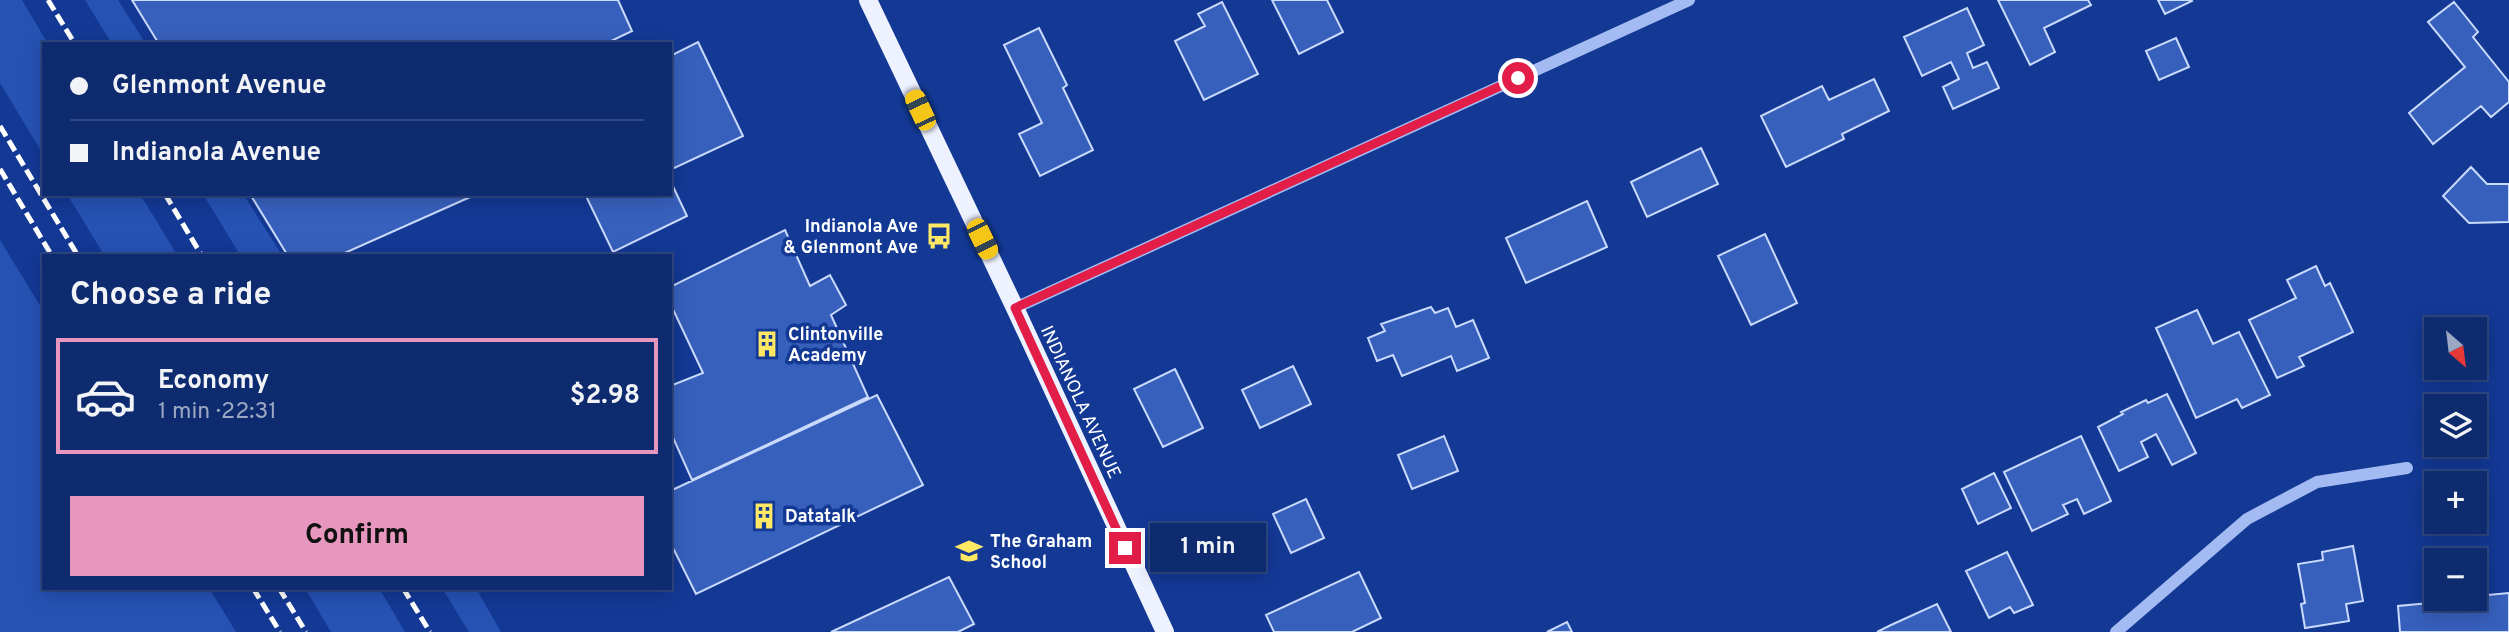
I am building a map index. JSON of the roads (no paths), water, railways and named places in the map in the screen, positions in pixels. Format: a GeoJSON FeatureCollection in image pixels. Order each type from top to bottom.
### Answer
{"type":"FeatureCollection","features":[{"type":"Feature","properties":{"kind":"main road","name":"INDIANOLA AVENUE"},"geometry":{"type":"LineString","coordinates":[[868,0],[1165,632]]}},
{"type":"Feature","properties":{"kind":"street"},"geometry":{"type":"LineString","coordinates":[[1015,308],[1689,0]]}},
{"type":"Feature","properties":{"kind":"street"},"geometry":{"type":"LineString","coordinates":[[2116,632],[2247,519],[2317,482],[2407,468]]}},
{"type":"Feature","properties":{"kind":"railway"},"geometry":{"type":"LineString","coordinates":[[48,0],[74,42]]}},
{"type":"Feature","properties":{"kind":"railway"},"geometry":{"type":"LineString","coordinates":[[0,126],[42,196]]}},
{"type":"Feature","properties":{"kind":"railway"},"geometry":{"type":"LineString","coordinates":[[0,169],[51,254]]}},
{"type":"Feature","properties":{"kind":"railway"},"geometry":{"type":"LineString","coordinates":[[42,196],[77,254]]}},
{"type":"Feature","properties":{"kind":"railway"},"geometry":{"type":"LineString","coordinates":[[166,196],[201,254]]}},
{"type":"Feature","properties":{"kind":"railway"},"geometry":{"type":"LineString","coordinates":[[254,590],[280,632]]}},
{"type":"Feature","properties":{"kind":"railway"},"geometry":{"type":"LineString","coordinates":[[280,590],[306,632]]}},
{"type":"Feature","properties":{"kind":"railway"},"geometry":{"type":"LineString","coordinates":[[404,590],[430,632]]}},
{"type":"Feature","properties":{"kind":"place","name":"Indianola Ave & Glenmont Ave"},"geometry":{"type":"Point","coordinates":[939,236]}},
{"type":"Feature","properties":{"kind":"place","name":"Clintonville Academy"},"geometry":{"type":"Point","coordinates":[767,344]}},
{"type":"Feature","properties":{"kind":"place","name":"Datatalk"},"geometry":{"type":"Point","coordinates":[764,516]}},
{"type":"Feature","properties":{"kind":"place","name":"The Graham School"},"geometry":{"type":"Point","coordinates":[969,551]}}]}
